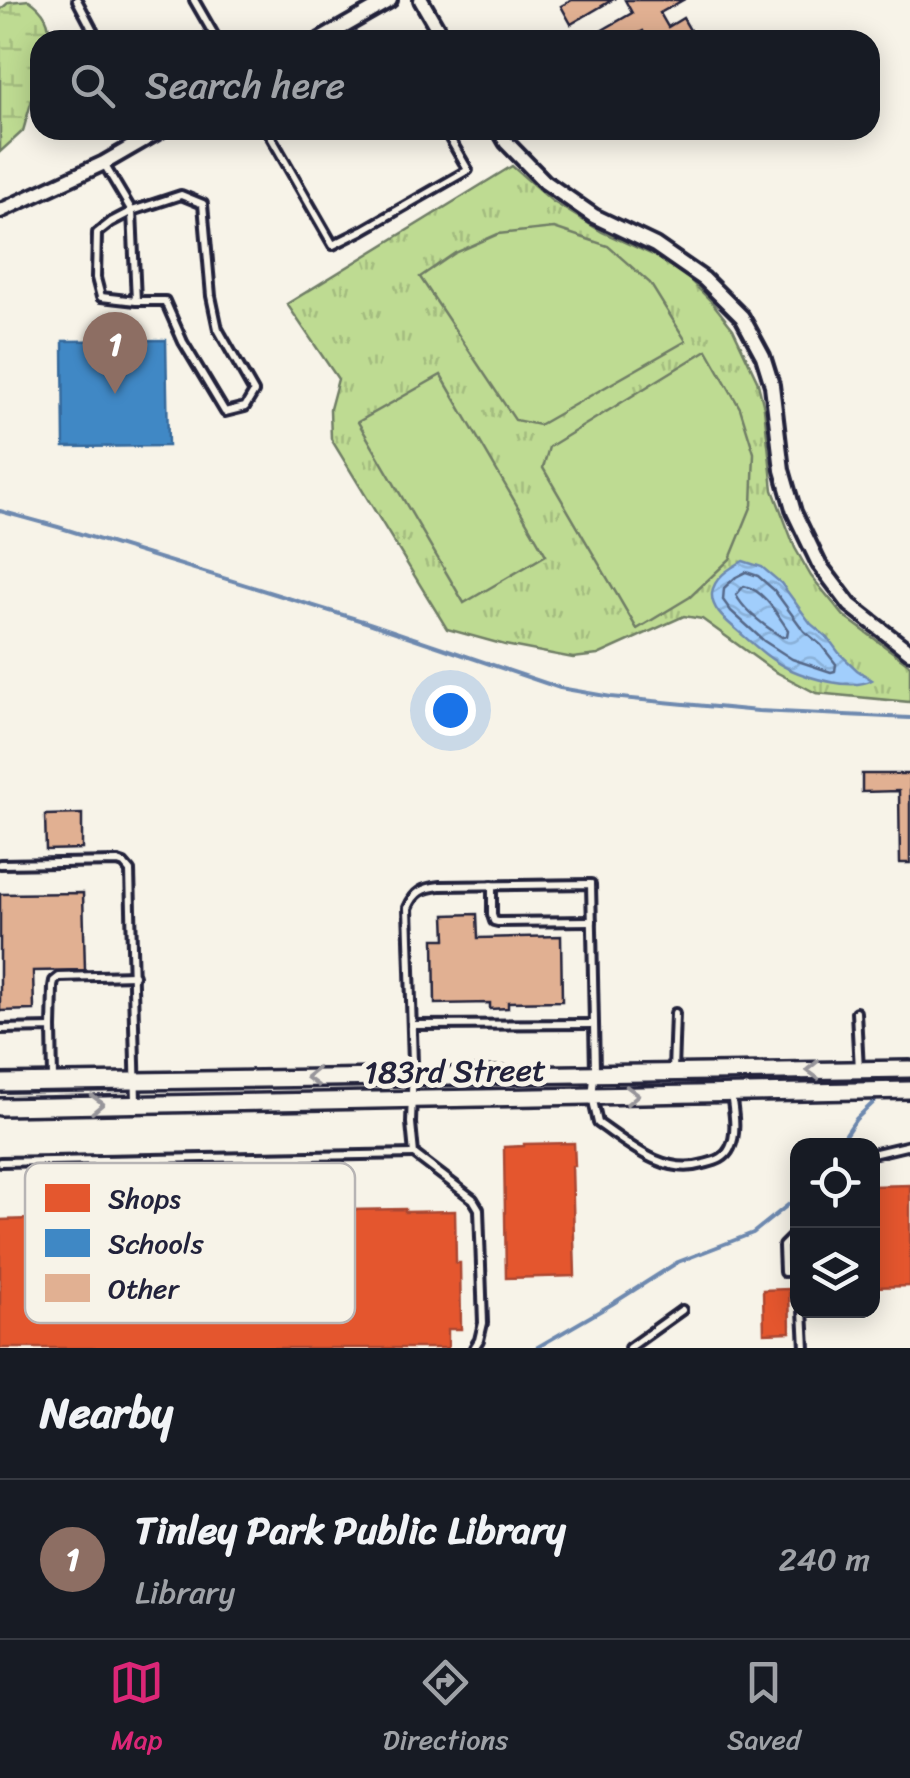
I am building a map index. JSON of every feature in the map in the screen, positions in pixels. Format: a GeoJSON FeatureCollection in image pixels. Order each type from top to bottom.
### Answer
{"type":"FeatureCollection","features":[{"type":"Feature","properties":{"kind":"street"},"geometry":{"type":"LineString","coordinates":[[338,30],[390,0]]}},
{"type":"Feature","properties":{"kind":"street"},"geometry":{"type":"LineString","coordinates":[[420,0],[438,30]]}},
{"type":"Feature","properties":{"kind":"street"},"geometry":{"type":"LineString","coordinates":[[0,211],[104,163],[144,140]]}},
{"type":"Feature","properties":{"kind":"street"},"geometry":{"type":"LineString","coordinates":[[505,140],[545,182],[594,216],[655,245],[704,279],[742,317],[768,370],[782,470],[794,512],[818,564],[850,605],[910,652]]}},
{"type":"Feature","properties":{"kind":"street","name":"183rd Street"},"geometry":{"type":"LineString","coordinates":[[0,1083],[910,1069]]}},
{"type":"Feature","properties":{"kind":"street","name":"183rd Street"},"geometry":{"type":"LineString","coordinates":[[0,1107],[910,1090]]}},
{"type":"Feature","properties":{"kind":"lane"},"geometry":{"type":"LineString","coordinates":[[76,0],[92,30]]}},
{"type":"Feature","properties":{"kind":"lane"},"geometry":{"type":"LineString","coordinates":[[194,0],[211,30]]}},
{"type":"Feature","properties":{"kind":"lane"},"geometry":{"type":"LineString","coordinates":[[273,140],[333,245],[468,170],[451,140]]}},
{"type":"Feature","properties":{"kind":"lane"},"geometry":{"type":"LineString","coordinates":[[104,163],[132,211],[136,301]]}},
{"type":"Feature","properties":{"kind":"lane"},"geometry":{"type":"LineString","coordinates":[[182,195],[202,204],[218,329],[254,392],[245,408],[225,412],[165,301],[136,301],[102,298],[96,278],[96,233],[132,211],[182,195]]}},
{"type":"Feature","properties":{"kind":"lane"},"geometry":{"type":"LineString","coordinates":[[0,864],[118,862],[128,867],[136,1103]]}},
{"type":"Feature","properties":{"kind":"lane"},"geometry":{"type":"LineString","coordinates":[[414,1154],[408,908],[423,888],[592,884],[592,1096],[598,1123],[646,1156],[680,1168],[721,1159],[731,1147],[731,1093]]}},
{"type":"Feature","properties":{"kind":"lane"},"geometry":{"type":"LineString","coordinates":[[492,885],[494,921],[592,920]]}},
{"type":"Feature","properties":{"kind":"lane"},"geometry":{"type":"LineString","coordinates":[[53,1082],[54,981],[59,977],[134,974]]}},
{"type":"Feature","properties":{"kind":"lane"},"geometry":{"type":"LineString","coordinates":[[673,1072],[674,1012]]}},
{"type":"Feature","properties":{"kind":"lane"},"geometry":{"type":"LineString","coordinates":[[856,1012],[859,1070]]}},
{"type":"Feature","properties":{"kind":"lane"},"geometry":{"type":"LineString","coordinates":[[412,1025],[594,1024]]}},
{"type":"Feature","properties":{"kind":"lane"},"geometry":{"type":"LineString","coordinates":[[0,1029],[52,1028]]}},
{"type":"Feature","properties":{"kind":"lane"},"geometry":{"type":"LineString","coordinates":[[880,1152],[910,1145]]}},
{"type":"Feature","properties":{"kind":"lane"},"geometry":{"type":"LineString","coordinates":[[0,1162],[414,1154],[479,1209],[483,1323],[474,1348]]}},
{"type":"Feature","properties":{"kind":"lane"},"geometry":{"type":"LineString","coordinates":[[790,1239],[783,1246],[784,1272],[790,1272]]}},
{"type":"Feature","properties":{"kind":"lane"},"geometry":{"type":"LineString","coordinates":[[629,1348],[682,1310]]}},
{"type":"Feature","properties":{"kind":"lane"},"geometry":{"type":"LineString","coordinates":[[804,1318],[806,1348]]}},
{"type":"Feature","properties":{"kind":"green space"},"geometry":{"type":"Polygon","coordinates":[[[29,0],[45,17],[49,30],[30,30],[30,106],[23,131],[0,152],[0,10],[9,2],[29,0]]]}},
{"type":"Feature","properties":{"kind":"green space"},"geometry":{"type":"Polygon","coordinates":[[[512,166],[552,201],[602,232],[660,258],[688,278],[733,329],[757,380],[773,490],[795,548],[811,576],[844,616],[910,665],[910,702],[816,693],[774,671],[702,619],[684,616],[598,655],[573,658],[447,629],[331,439],[330,409],[338,379],[287,304],[512,166]]]}},
{"type":"Feature","properties":{"kind":"green space"},"geometry":{"type":"Polygon","coordinates":[[[554,228],[608,246],[650,283],[686,341],[539,425],[515,420],[420,277],[455,253],[498,234],[554,228]]]}},
{"type":"Feature","properties":{"kind":"green space"},"geometry":{"type":"Polygon","coordinates":[[[707,350],[740,408],[754,453],[752,505],[730,559],[690,597],[637,629],[543,468],[549,447],[707,350]]]}},
{"type":"Feature","properties":{"kind":"green space"},"geometry":{"type":"Polygon","coordinates":[[[441,375],[546,555],[464,603],[358,422],[441,375]]]}},
{"type":"Feature","properties":{"kind":"water"},"geometry":{"type":"Polygon","coordinates":[[[743,561],[762,567],[781,583],[811,624],[872,680],[842,684],[797,673],[769,657],[725,620],[714,605],[713,588],[723,574],[743,561]]]}},
{"type":"Feature","properties":{"kind":"building: Shops"},"geometry":{"type":"Polygon","coordinates":[[[574,1143],[575,1276],[506,1278],[504,1147],[574,1143]]]}},
{"type":"Feature","properties":{"kind":"building: Shops"},"geometry":{"type":"Polygon","coordinates":[[[910,1185],[910,1286],[880,1287],[880,1186],[910,1185]]]}},
{"type":"Feature","properties":{"kind":"building: Shops"},"geometry":{"type":"Polygon","coordinates":[[[355,1210],[455,1211],[461,1329],[448,1329],[448,1348],[0,1348],[0,1220],[25,1219],[25,1323],[355,1323],[355,1210]]]}},
{"type":"Feature","properties":{"kind":"building: Shops"},"geometry":{"type":"Polygon","coordinates":[[[789,1289],[790,1332],[764,1333],[763,1290],[789,1289]]]}},
{"type":"Feature","properties":{"kind":"building: Schools"},"geometry":{"type":"Polygon","coordinates":[[[166,340],[168,446],[64,447],[63,341],[166,340]]]}},
{"type":"Feature","properties":{"kind":"building: Other"},"geometry":{"type":"Polygon","coordinates":[[[572,0],[612,0],[571,24],[561,6],[572,0]]]}},
{"type":"Feature","properties":{"kind":"building: Other"},"geometry":{"type":"Polygon","coordinates":[[[625,0],[683,0],[660,13],[668,27],[683,18],[690,30],[602,30],[632,13],[625,0]]]}},
{"type":"Feature","properties":{"kind":"building: Other"},"geometry":{"type":"Polygon","coordinates":[[[862,774],[910,774],[910,863],[900,863],[899,791],[862,792],[862,774]]]}},
{"type":"Feature","properties":{"kind":"building: Other"},"geometry":{"type":"Polygon","coordinates":[[[82,814],[82,849],[46,850],[45,815],[82,814]]]}},
{"type":"Feature","properties":{"kind":"building: Other"},"geometry":{"type":"Polygon","coordinates":[[[83,893],[85,970],[33,971],[34,1010],[0,1011],[0,894],[83,893]]]}},
{"type":"Feature","properties":{"kind":"building: Other"},"geometry":{"type":"Polygon","coordinates":[[[477,914],[478,938],[561,936],[562,1001],[508,1002],[508,1008],[490,1009],[490,1003],[435,1004],[434,939],[446,939],[445,915],[477,914]]]}},
{"type":"Feature","properties":{"kind":"waterway"},"geometry":{"type":"LineString","coordinates":[[0,511],[369,623],[560,688],[611,697],[758,711],[910,718]]}},
{"type":"Feature","properties":{"kind":"waterway"},"geometry":{"type":"LineString","coordinates":[[843,1138],[875,1101]]}},
{"type":"Feature","properties":{"kind":"waterway"},"geometry":{"type":"LineString","coordinates":[[536,1348],[678,1262],[753,1233],[790,1203]]}},
{"type":"Feature","properties":{"kind":"place","name":"Tinley Park Public Library"},"geometry":{"type":"Point","coordinates":[115,394]}}]}
